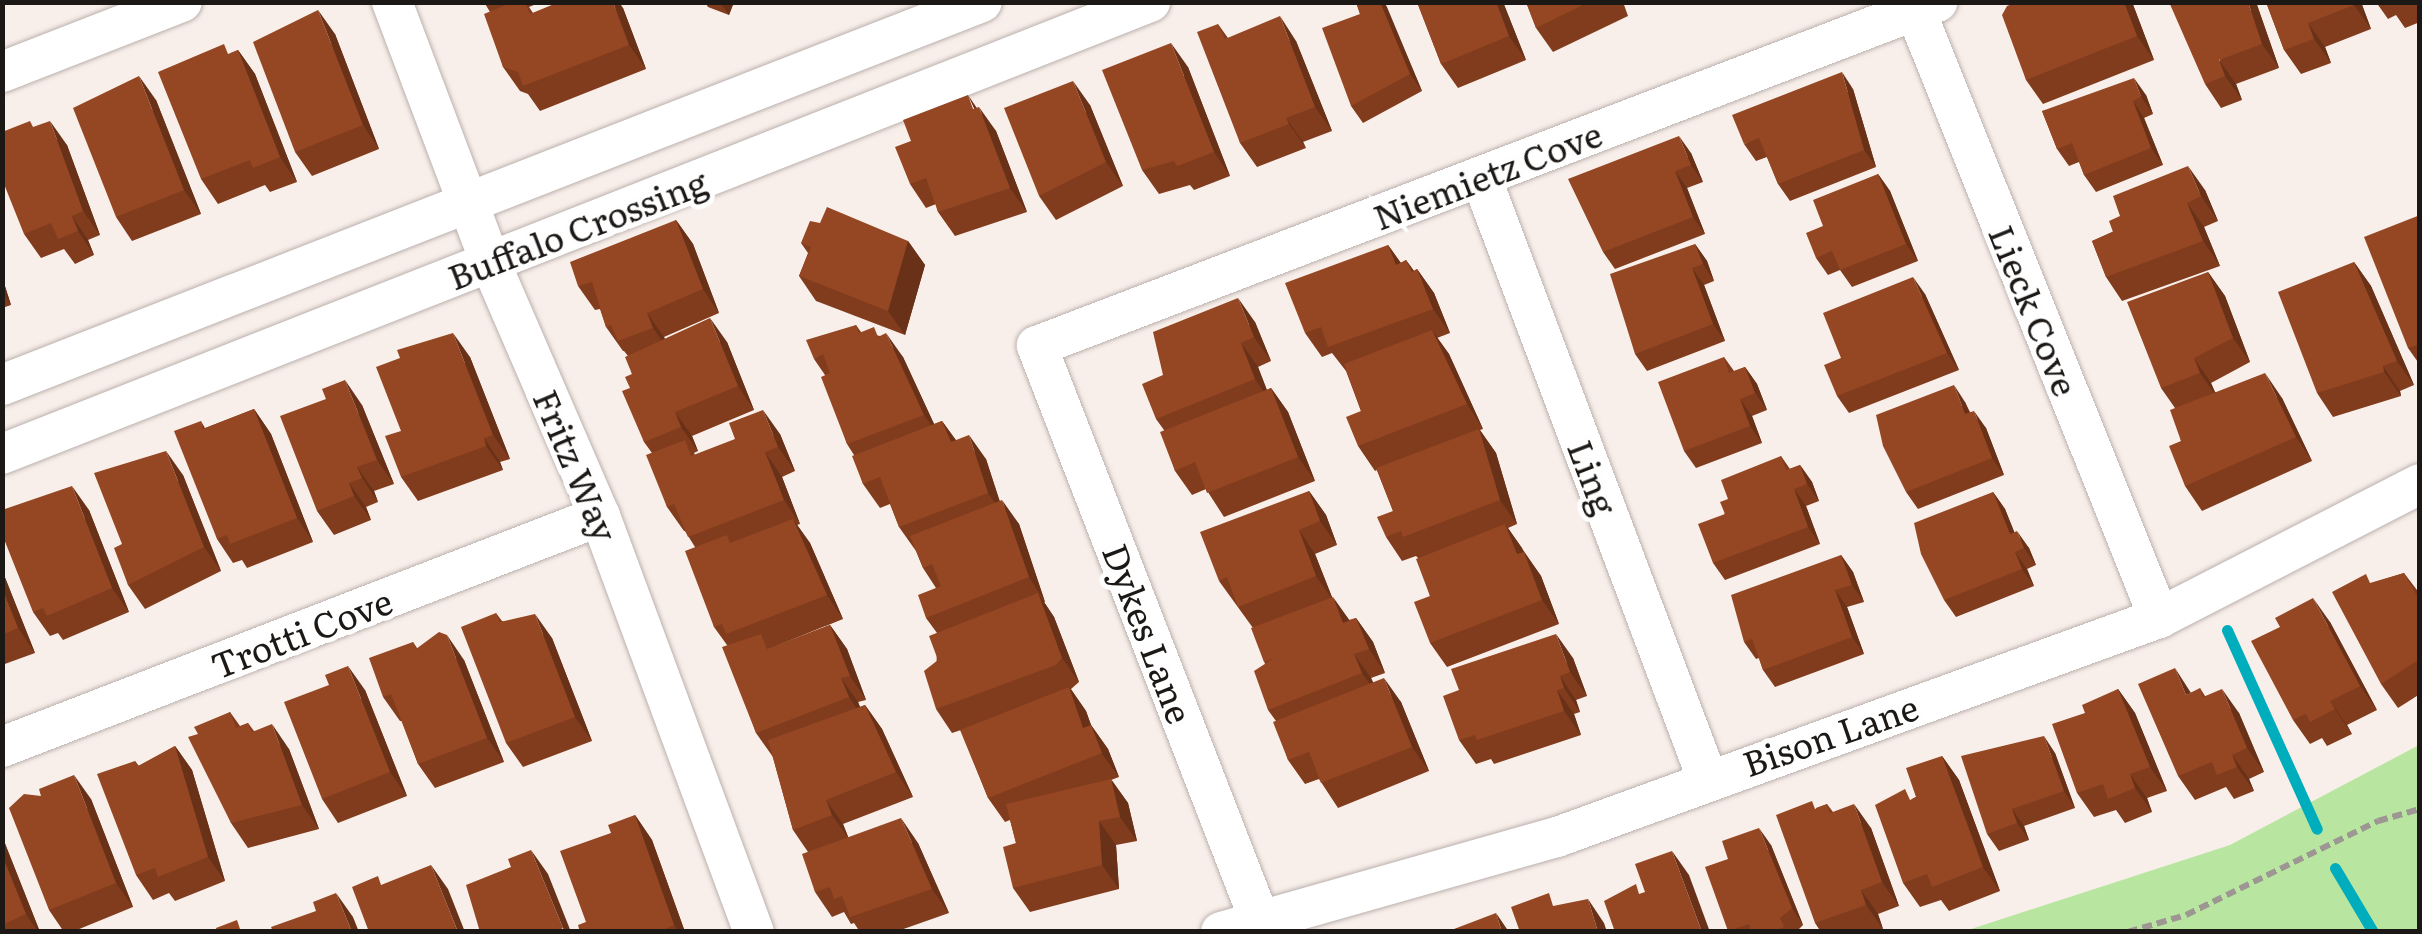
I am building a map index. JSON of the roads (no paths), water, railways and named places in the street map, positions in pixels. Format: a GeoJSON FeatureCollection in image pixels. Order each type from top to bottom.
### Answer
{"type":"FeatureCollection","features":[{"type":"Feature","properties":{"kind":"street"},"geometry":{"type":"LineString","coordinates":[[2,72],[182,2]]}},
{"type":"Feature","properties":{"kind":"street","name":"Fritz Way"},"geometry":{"type":"LineString","coordinates":[[392,2],[466,204],[600,516],[754,932]]}},
{"type":"Feature","properties":{"kind":"street","name":"Buffalo Crossing"},"geometry":{"type":"LineString","coordinates":[[2,385],[982,2]]}},
{"type":"Feature","properties":{"kind":"street","name":"Buffalo Crossing"},"geometry":{"type":"LineString","coordinates":[[2,454],[1150,2]]}},
{"type":"Feature","properties":{"kind":"street","name":"Niemietz Cove"},"geometry":{"type":"LineString","coordinates":[[1038,346],[1922,5]]}},
{"type":"Feature","properties":{"kind":"street","name":"Lieck Cove"},"geometry":{"type":"LineString","coordinates":[[1922,5],[2158,618]]}},
{"type":"Feature","properties":{"kind":"street","name":"Ling"},"geometry":{"type":"LineString","coordinates":[[1480,177],[1707,778]]}},
{"type":"Feature","properties":{"kind":"street","name":"Dykes Lane"},"geometry":{"type":"LineString","coordinates":[[1038,346],[1260,921]]}},
{"type":"Feature","properties":{"kind":"street","name":"Bison Lane"},"geometry":{"type":"LineString","coordinates":[[1221,932],[1557,837],[1707,778],[2158,618],[2420,484]]}},
{"type":"Feature","properties":{"kind":"street","name":"Trotti Cove"},"geometry":{"type":"LineString","coordinates":[[2,747],[600,516]]}},
{"type":"Feature","properties":{"kind":"waterway"},"geometry":{"type":"LineString","coordinates":[[2227,630],[2317,829]]}},
{"type":"Feature","properties":{"kind":"waterway"},"geometry":{"type":"LineString","coordinates":[[2335,868],[2373,932]]}}]}
